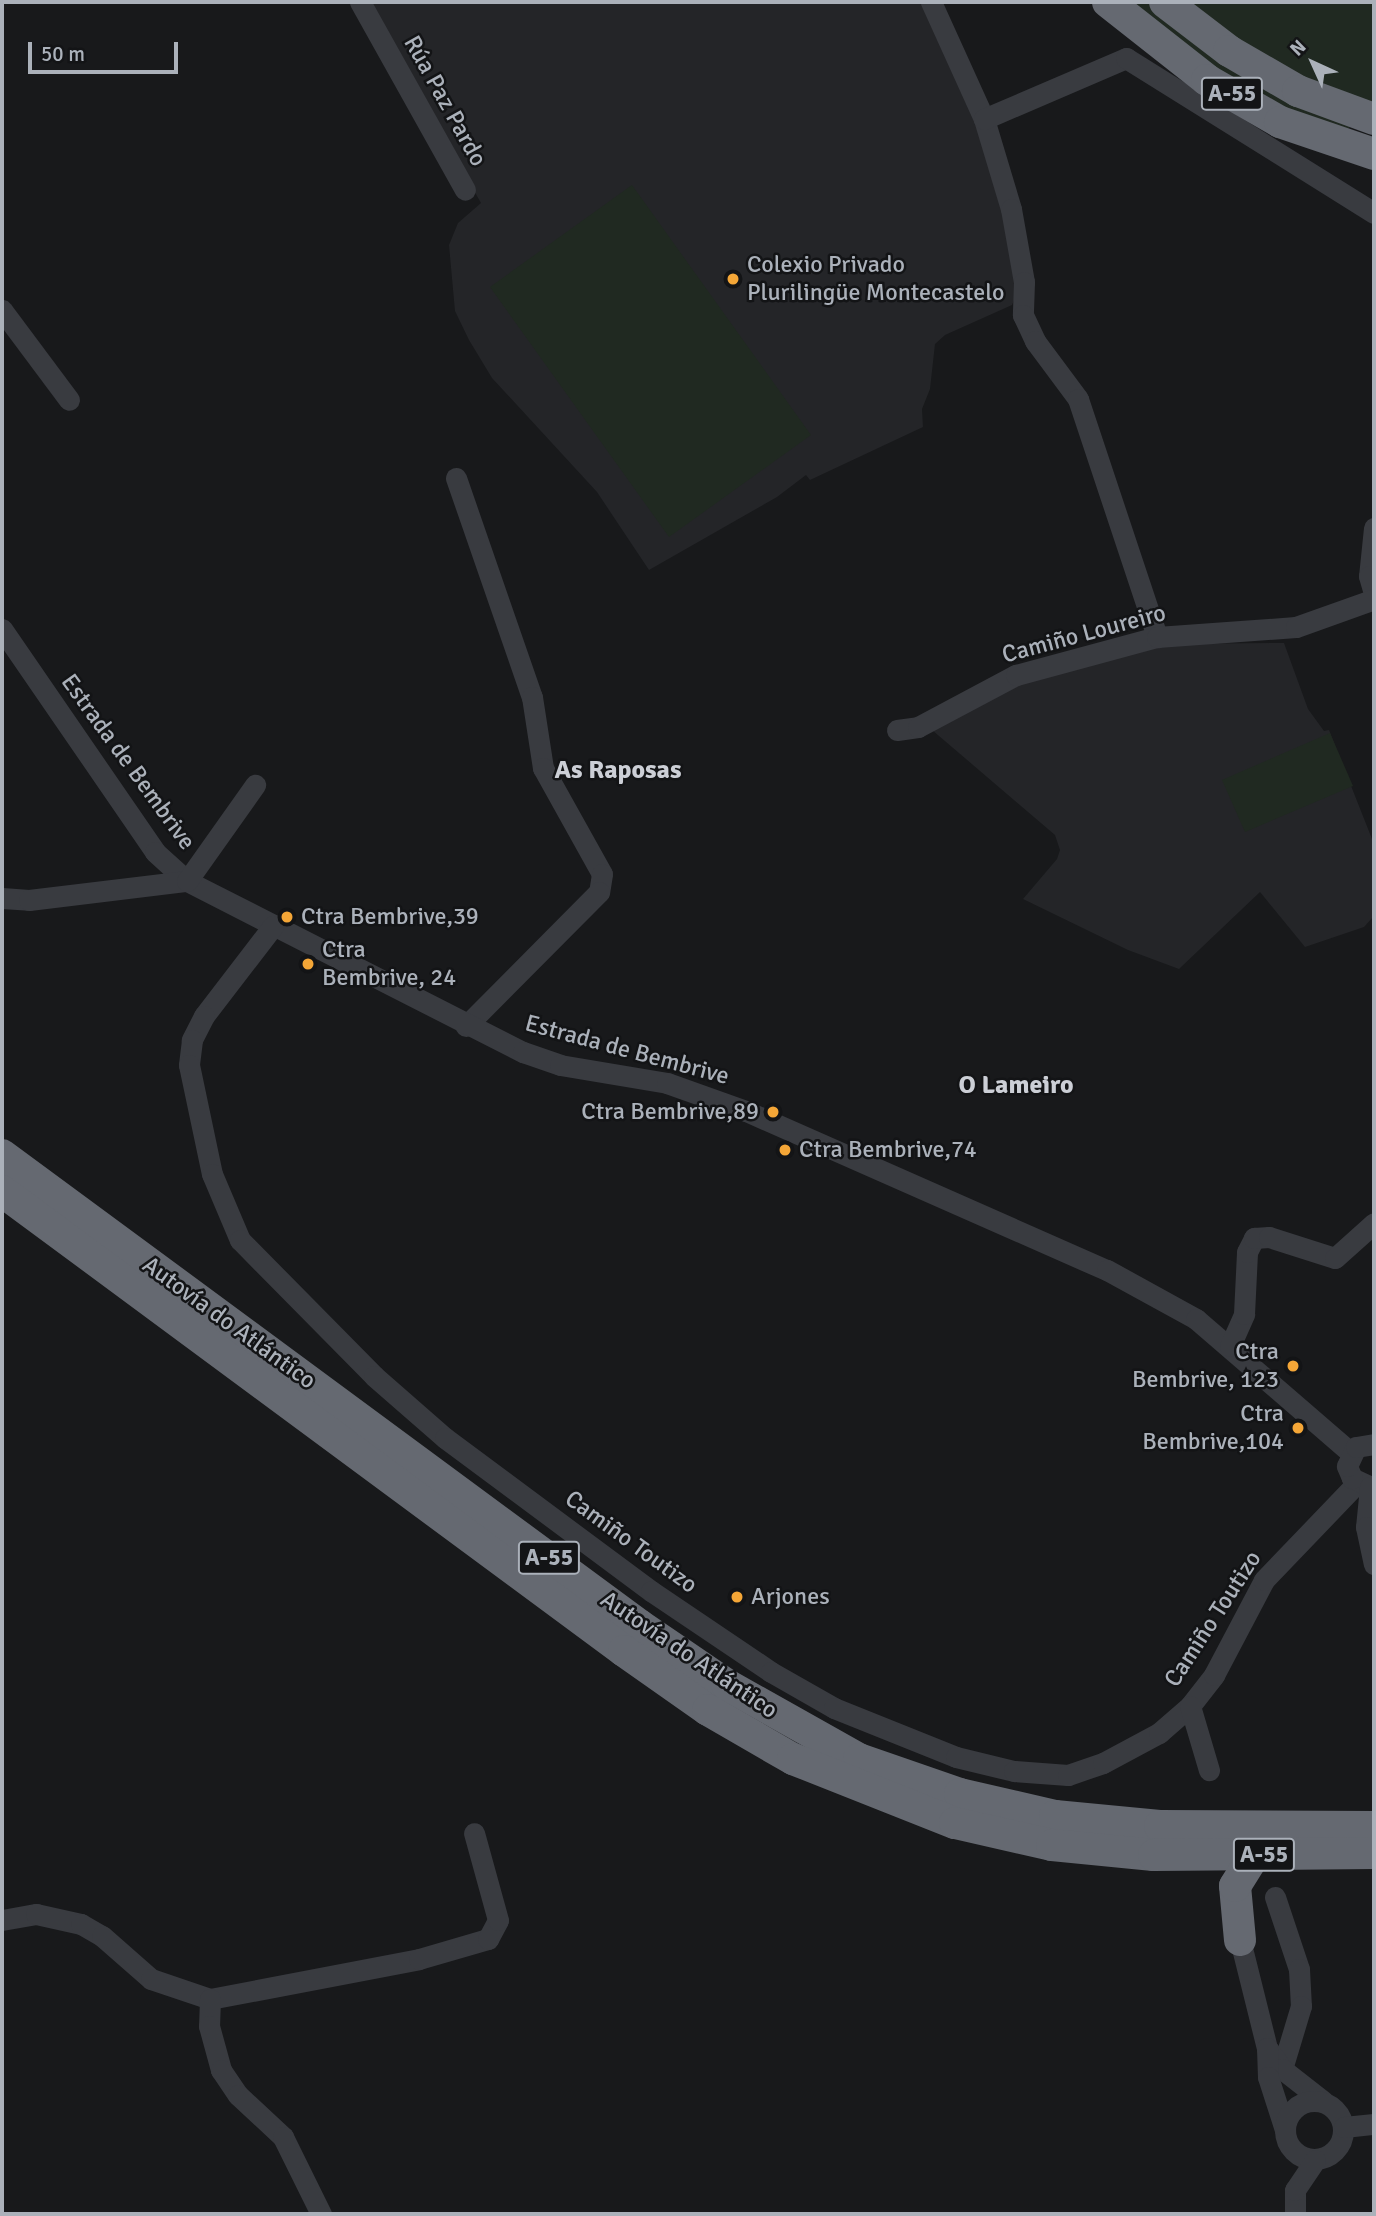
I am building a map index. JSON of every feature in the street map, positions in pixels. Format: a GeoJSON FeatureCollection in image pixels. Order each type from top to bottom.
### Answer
{"type":"FeatureCollection","features":[{"type":"Feature","properties":{"kind":"highway","name":"A-55"},"geometry":{"type":"LineString","coordinates":[[1108,2],[1208,80],[1280,122],[1374,154]]}},
{"type":"Feature","properties":{"kind":"highway","name":"A-55"},"geometry":{"type":"LineString","coordinates":[[1165,2],[1229,51],[1298,91],[1374,119]]}},
{"type":"Feature","properties":{"kind":"highway","name":"Autovía do Atlántico"},"geometry":{"type":"LineString","coordinates":[[2,1155],[639,1625],[727,1685],[859,1759],[960,1794],[1055,1816],[1160,1826],[1374,1826]]}},
{"type":"Feature","properties":{"kind":"highway","name":"Autovía do Atlántico"},"geometry":{"type":"LineString","coordinates":[[2,1191],[624,1651],[708,1710],[793,1759],[955,1823],[1052,1845],[1154,1855],[1374,1853]]}},
{"type":"Feature","properties":{"kind":"highway"},"geometry":{"type":"LineString","coordinates":[[1240,1940],[1235,1886],[1254,1856]]}},
{"type":"Feature","properties":{"kind":"street","name":"Rúa Paz Pardo"},"geometry":{"type":"LineString","coordinates":[[360,2],[465,190]]}},
{"type":"Feature","properties":{"kind":"street"},"geometry":{"type":"LineString","coordinates":[[932,2],[984,118],[1011,209],[1024,282],[1023,315],[1035,341],[1078,400],[1157,637]]}},
{"type":"Feature","properties":{"kind":"street"},"geometry":{"type":"LineString","coordinates":[[984,118],[1126,58],[1374,213]]}},
{"type":"Feature","properties":{"kind":"street"},"geometry":{"type":"LineString","coordinates":[[2,310],[69,400]]}},
{"type":"Feature","properties":{"kind":"street"},"geometry":{"type":"LineString","coordinates":[[456,478],[532,697],[543,768],[602,874],[599,892],[466,1026]]}},
{"type":"Feature","properties":{"kind":"street"},"geometry":{"type":"LineString","coordinates":[[1374,528],[1369,576],[1374,593]]}},
{"type":"Feature","properties":{"kind":"street","name":"Camiño Loureiro"},"geometry":{"type":"LineString","coordinates":[[897,730],[918,727],[1017,675],[1157,637],[1296,627],[1374,599]]}},
{"type":"Feature","properties":{"kind":"street","name":"Estrada de Bembrive"},"geometry":{"type":"LineString","coordinates":[[2,629],[155,852],[187,881],[466,1026],[560,1065],[667,1083],[746,1111],[1107,1270],[1196,1319],[1351,1453]]}},
{"type":"Feature","properties":{"kind":"street"},"geometry":{"type":"LineString","coordinates":[[2,898],[29,900],[187,881],[255,785]]}},
{"type":"Feature","properties":{"kind":"street","name":"Camiño Toutizo"},"geometry":{"type":"LineString","coordinates":[[273,926],[204,1016],[192,1040],[189,1065],[192,1096],[221,1205],[258,1263],[445,1438],[651,1591],[771,1672],[834,1708],[904,1738],[1014,1771],[1068,1775],[1133,1749],[1190,1706],[1214,1675],[1264,1580],[1367,1485]]}},
{"type":"Feature","properties":{"kind":"street"},"geometry":{"type":"LineString","coordinates":[[1230,1346],[1244,1314],[1247,1252],[1254,1238],[1269,1237],[1335,1258],[1374,1223]]}},
{"type":"Feature","properties":{"kind":"street"},"geometry":{"type":"LineString","coordinates":[[1374,1444],[1363,1444],[1351,1453],[1347,1466],[1367,1485],[1366,1527],[1374,1564]]}},
{"type":"Feature","properties":{"kind":"street"},"geometry":{"type":"LineString","coordinates":[[1190,1706],[1209,1770]]}},
{"type":"Feature","properties":{"kind":"street"},"geometry":{"type":"LineString","coordinates":[[2,1920],[36,1914],[81,1924],[151,1979],[210,1999],[419,1959],[488,1940],[498,1920],[474,1833]]}},
{"type":"Feature","properties":{"kind":"street"},"geometry":{"type":"LineString","coordinates":[[1275,1897],[1299,1969],[1301,2006],[1282,2069]]}},
{"type":"Feature","properties":{"kind":"street"},"geometry":{"type":"LineString","coordinates":[[1240,1940],[1267,2048],[1268,2077],[1285,2130],[1297,2154],[1315,2160]]}},
{"type":"Feature","properties":{"kind":"street"},"geometry":{"type":"LineString","coordinates":[[210,1999],[209,2026],[221,2070],[238,2095],[283,2137],[321,2214]]}},
{"type":"Feature","properties":{"kind":"street"},"geometry":{"type":"LineString","coordinates":[[1267,2048],[1282,2069],[1337,2111],[1344,2127],[1337,2149],[1315,2160],[1295,2190],[1295,2214]]}},
{"type":"Feature","properties":{"kind":"street"},"geometry":{"type":"LineString","coordinates":[[1285,2130],[1298,2106],[1323,2101]]}},
{"type":"Feature","properties":{"kind":"street"},"geometry":{"type":"LineString","coordinates":[[1344,2127],[1374,2124]]}},
{"type":"Feature","properties":{"kind":"shaded area","name":"Colexio Privado Plurilingüe Montecastelo"},"geometry":{"type":"Polygon","coordinates":[[[366,2],[924,2],[972,103],[998,183],[1019,288],[1012,305],[945,335],[935,344],[930,389],[922,409],[923,427],[810,480],[806,475],[777,497],[649,570],[597,492],[492,378],[469,340],[455,311],[449,245],[458,223],[481,203],[366,2]]]}},
{"type":"Feature","properties":{"kind":"shaded area"},"geometry":{"type":"Polygon","coordinates":[[[1126,2],[1374,2],[1374,101],[1337,141],[1179,67],[1126,2]]]}},
{"type":"Feature","properties":{"kind":"shaded area"},"geometry":{"type":"Polygon","coordinates":[[[632,185],[811,435],[669,537],[490,287],[632,185]]]}},
{"type":"Feature","properties":{"kind":"shaded area"},"geometry":{"type":"Polygon","coordinates":[[[1284,643],[1308,709],[1324,731],[1329,730],[1374,844],[1374,916],[1364,927],[1305,947],[1260,892],[1179,969],[1128,950],[1023,899],[1057,859],[1060,850],[1055,835],[932,730],[1023,682],[1171,644],[1284,643]]]}},
{"type":"Feature","properties":{"kind":"shaded area"},"geometry":{"type":"Polygon","coordinates":[[[1330,733],[1353,786],[1245,832],[1222,780],[1330,733]]]}},
{"type":"Feature","properties":{"kind":"place","name":"Colexio Privado Plurilingüe Montecastelo"},"geometry":{"type":"Point","coordinates":[733,279]}},
{"type":"Feature","properties":{"kind":"place","name":"Ctra Bembrive,39"},"geometry":{"type":"Point","coordinates":[287,917]}},
{"type":"Feature","properties":{"kind":"place","name":"Ctra Bembrive, 24"},"geometry":{"type":"Point","coordinates":[308,964]}},
{"type":"Feature","properties":{"kind":"place","name":"Ctra Bembrive,89"},"geometry":{"type":"Point","coordinates":[773,1112]}},
{"type":"Feature","properties":{"kind":"place","name":"Ctra Bembrive,74"},"geometry":{"type":"Point","coordinates":[785,1150]}},
{"type":"Feature","properties":{"kind":"place","name":"Ctra Bembrive, 123"},"geometry":{"type":"Point","coordinates":[1293,1366]}},
{"type":"Feature","properties":{"kind":"place","name":"Ctra Bembrive,104"},"geometry":{"type":"Point","coordinates":[1298,1428]}},
{"type":"Feature","properties":{"kind":"place","name":"Arjones"},"geometry":{"type":"Point","coordinates":[737,1597]}},
{"type":"Feature","properties":{"kind":"district","name":"As Raposas"},"geometry":{"type":"Point","coordinates":[618,771]}},
{"type":"Feature","properties":{"kind":"district","name":"O Lameiro"},"geometry":{"type":"Point","coordinates":[1016,1086]}}]}
